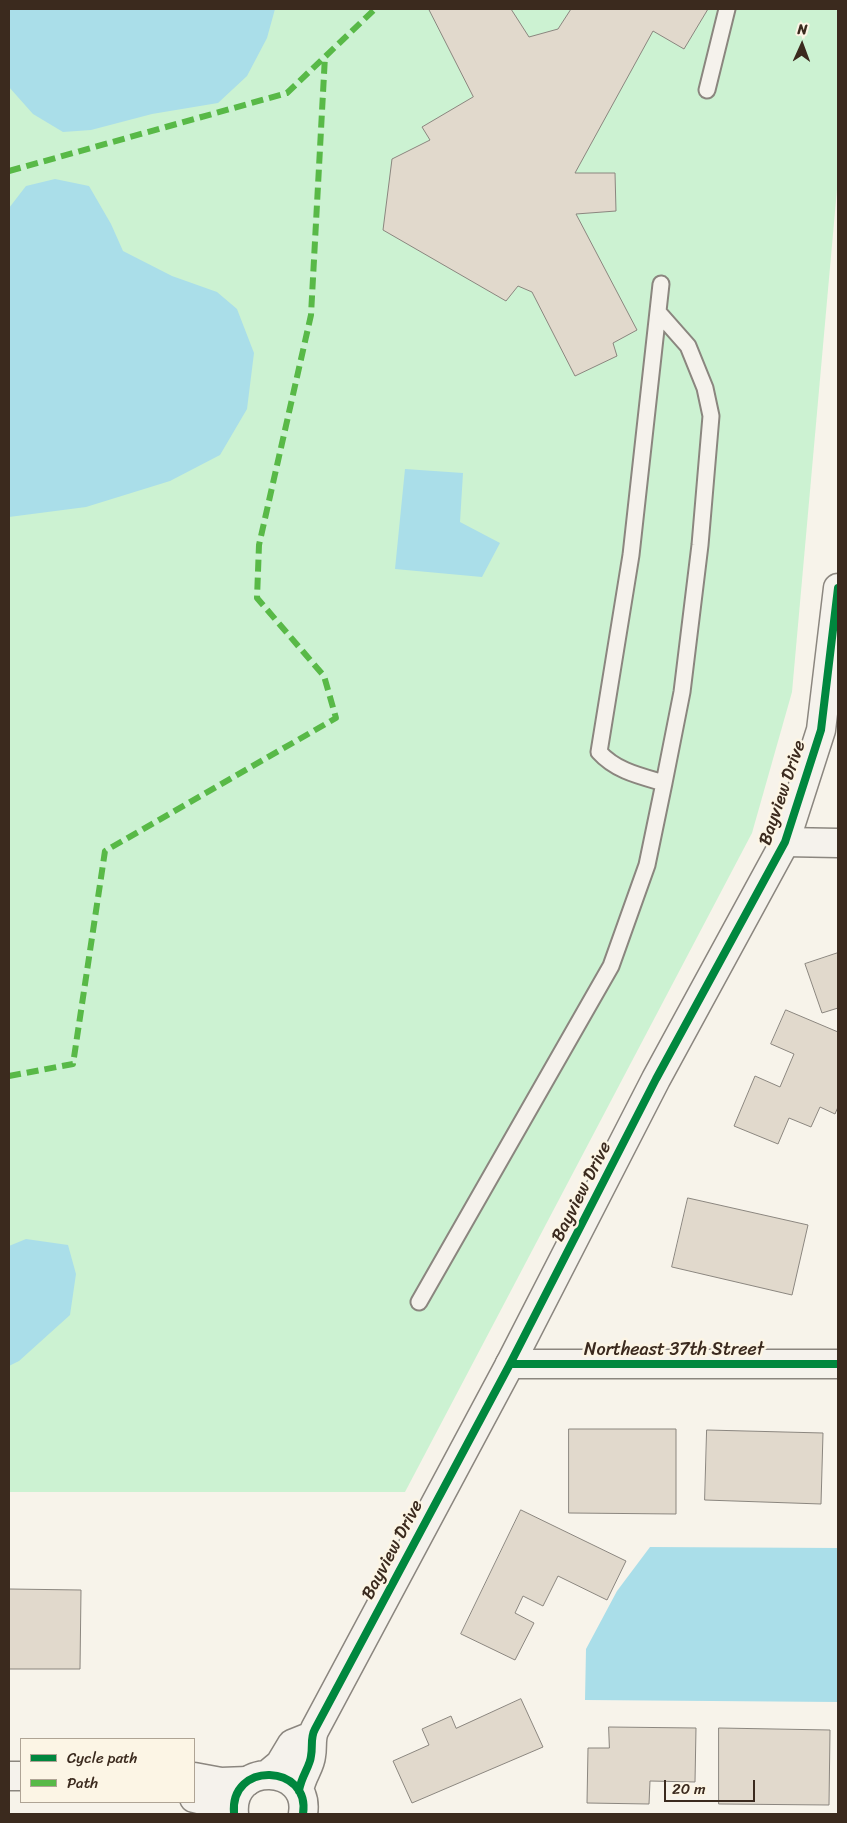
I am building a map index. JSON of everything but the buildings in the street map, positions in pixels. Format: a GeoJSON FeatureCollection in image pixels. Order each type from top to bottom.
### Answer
{"type":"FeatureCollection","features":[{"type":"Feature","properties":{"kind":"street","name":"Bayview Drive"},"geometry":{"type":"LineString","coordinates":[[301,1802],[301,1777],[311,1758],[312,1736],[510,1364],[656,1079],[785,842],[821,730],[838,588]]}},
{"type":"Feature","properties":{"kind":"street"},"geometry":{"type":"LineString","coordinates":[[785,842],[838,843]]}},
{"type":"Feature","properties":{"kind":"street","name":"Northeast 37th Street"},"geometry":{"type":"LineString","coordinates":[[510,1364],[838,1364]]}},
{"type":"Feature","properties":{"kind":"street"},"geometry":{"type":"LineString","coordinates":[[234,1814],[236,1798],[258,1778],[280,1764],[292,1744],[312,1736]]}},
{"type":"Feature","properties":{"kind":"street","name":"Bayview Drive"},"geometry":{"type":"LineString","coordinates":[[258,1778],[279,1776],[290,1782],[301,1802]]}},
{"type":"Feature","properties":{"kind":"street"},"geometry":{"type":"LineString","coordinates":[[195,1777],[221,1782],[258,1778]]}},
{"type":"Feature","properties":{"kind":"street"},"geometry":{"type":"LineString","coordinates":[[195,1798],[214,1803],[230,1814]]}},
{"type":"Feature","properties":{"kind":"lane"},"geometry":{"type":"LineString","coordinates":[[707,90],[727,9]]}},
{"type":"Feature","properties":{"kind":"lane"},"geometry":{"type":"LineString","coordinates":[[661,284],[632,555],[599,752],[607,760],[625,771],[664,783]]}},
{"type":"Feature","properties":{"kind":"lane"},"geometry":{"type":"LineString","coordinates":[[418,1302],[611,966],[647,865],[682,692],[700,546],[711,416],[705,388],[688,346],[658,312]]}},
{"type":"Feature","properties":{"kind":"green space"},"geometry":{"type":"Polygon","coordinates":[[[9,9],[838,9],[838,178],[792,692],[752,833],[405,1492],[9,1492],[9,9]]]}},
{"type":"Feature","properties":{"kind":"water"},"geometry":{"type":"Polygon","coordinates":[[[9,9],[275,9],[267,38],[247,76],[218,103],[152,114],[91,130],[63,132],[33,114],[9,87],[9,9]]]}},
{"type":"Feature","properties":{"kind":"water"},"geometry":{"type":"Polygon","coordinates":[[[55,179],[89,186],[111,224],[123,251],[172,276],[217,292],[237,309],[254,353],[247,409],[220,455],[170,481],[86,507],[9,517],[9,208],[26,186],[55,179]]]}},
{"type":"Feature","properties":{"kind":"water"},"geometry":{"type":"Polygon","coordinates":[[[405,469],[463,473],[460,522],[500,543],[482,577],[395,569],[405,469]]]}},
{"type":"Feature","properties":{"kind":"water"},"geometry":{"type":"Polygon","coordinates":[[[26,1239],[68,1245],[76,1274],[70,1315],[19,1361],[9,1366],[9,1246],[26,1239]]]}},
{"type":"Feature","properties":{"kind":"water"},"geometry":{"type":"Polygon","coordinates":[[[650,1547],[838,1548],[838,1702],[585,1700],[586,1649],[617,1591],[650,1547]]]}},
{"type":"Feature","properties":{"kind":"marked path"},"geometry":{"type":"LineString","coordinates":[[9,171],[287,93],[375,9]]}},
{"type":"Feature","properties":{"kind":"marked path"},"geometry":{"type":"LineString","coordinates":[[9,1076],[73,1064],[105,851],[336,718],[324,676],[257,598],[259,545],[311,315],[325,56]]}},
{"type":"Feature","properties":{"kind":"cycle path"},"geometry":{"type":"LineString","coordinates":[[299,1791],[310,1760],[315,1729],[510,1364],[656,1079],[785,842],[821,730],[838,588]]}},
{"type":"Feature","properties":{"kind":"cycle path"},"geometry":{"type":"LineString","coordinates":[[510,1364],[838,1364]]}},
{"type":"Feature","properties":{"kind":"cycle path"},"geometry":{"type":"LineString","coordinates":[[234,1814],[236,1796],[244,1784],[256,1777],[270,1775],[283,1778],[295,1785],[302,1797],[303,1814]]}}]}
